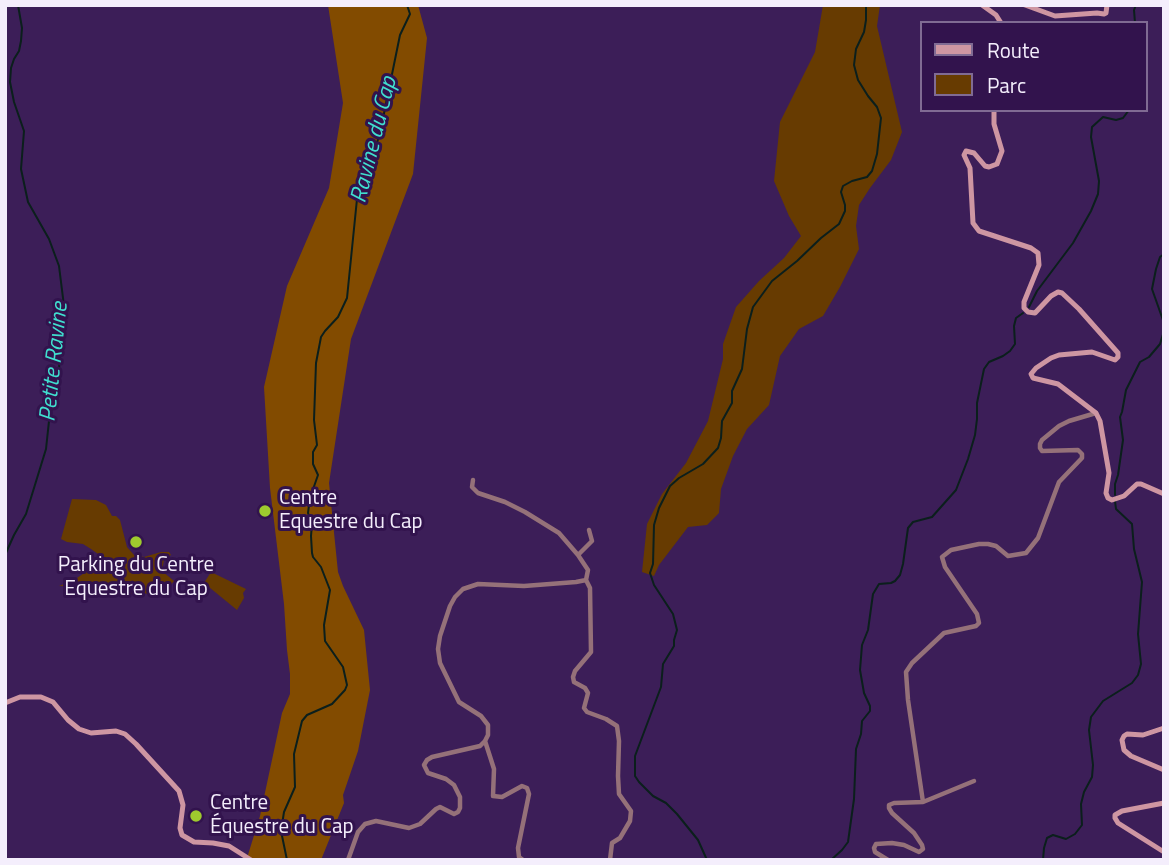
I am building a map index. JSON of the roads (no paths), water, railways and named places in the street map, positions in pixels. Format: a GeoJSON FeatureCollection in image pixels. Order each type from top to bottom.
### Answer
{"type":"FeatureCollection","features":[{"type":"Feature","properties":{"kind":"street"},"geometry":{"type":"LineString","coordinates":[[982,5],[1000,21]]}},
{"type":"Feature","properties":{"kind":"street"},"geometry":{"type":"LineString","coordinates":[[1025,5],[1055,16],[1104,14],[1107,5]]}},
{"type":"Feature","properties":{"kind":"street"},"geometry":{"type":"LineString","coordinates":[[995,112],[994,124],[1002,151],[997,164],[985,166],[974,153],[966,151],[964,155],[970,168],[973,223],[976,229],[1031,248],[1038,253],[1039,265],[1024,302],[1028,313],[1035,313],[1051,296],[1062,293],[1118,353],[1115,360],[1092,352],[1059,355],[1036,368],[1031,374],[1033,378],[1058,384],[1096,413],[1100,421],[1109,473],[1106,493],[1108,498],[1112,500],[1125,496],[1137,484],[1164,494]]}},
{"type":"Feature","properties":{"kind":"street"},"geometry":{"type":"LineString","coordinates":[[923,802],[906,672],[944,633],[979,623],[977,614],[945,567],[942,557],[951,550],[979,544],[996,546],[1008,556],[1026,553],[1038,538],[1059,482],[1082,458],[1078,450],[1042,451],[1042,440],[1069,421],[1096,413]]}},
{"type":"Feature","properties":{"kind":"street"},"geometry":{"type":"LineString","coordinates":[[473,481],[472,487],[478,494],[505,502],[559,533],[588,570],[586,580],[590,588],[592,653],[575,671],[573,677],[574,682],[588,693],[584,708],[587,712],[617,726],[619,794],[631,811],[630,821],[620,838],[612,844],[611,860]]}},
{"type":"Feature","properties":{"kind":"street"},"geometry":{"type":"LineString","coordinates":[[578,555],[592,541],[589,530]]}},
{"type":"Feature","properties":{"kind":"street"},"geometry":{"type":"LineString","coordinates":[[348,860],[358,832],[365,824],[376,821],[409,828],[420,824],[440,807],[454,814],[460,808],[460,797],[454,785],[428,773],[424,765],[432,757],[480,746],[488,735],[488,724],[481,716],[459,702],[440,663],[440,636],[455,597],[463,589],[478,584],[524,586],[586,580]]}},
{"type":"Feature","properties":{"kind":"street"},"geometry":{"type":"LineString","coordinates":[[5,703],[20,696],[41,697],[53,702],[79,729],[90,733],[117,731],[125,734],[179,791],[183,805],[180,828],[183,835],[194,842],[229,846],[251,860]]}},
{"type":"Feature","properties":{"kind":"street"},"geometry":{"type":"LineString","coordinates":[[1164,728],[1143,735],[1127,734],[1122,740],[1124,750],[1131,756],[1164,769]]}},
{"type":"Feature","properties":{"kind":"street"},"geometry":{"type":"LineString","coordinates":[[485,741],[494,769],[493,796],[502,797],[522,786],[527,788],[529,794],[518,848],[519,857],[523,860]]}},
{"type":"Feature","properties":{"kind":"street"},"geometry":{"type":"LineString","coordinates":[[888,860],[875,852],[876,844],[904,845],[919,852],[923,849],[914,833],[890,811],[889,806],[894,803],[923,802],[974,781]]}},
{"type":"Feature","properties":{"kind":"street"},"geometry":{"type":"LineString","coordinates":[[1164,803],[1122,811],[1115,815],[1118,823],[1164,852]]}},
{"type":"Feature","properties":{"kind":"waterway","name":"Petite Ravine"},"geometry":{"type":"LineString","coordinates":[[5,555],[26,514],[46,449],[59,372],[64,306],[59,266],[49,239],[28,202],[21,169],[24,131],[10,82],[11,68],[21,41],[18,5]]}},
{"type":"Feature","properties":{"kind":"waterway","name":"Ravine du Cap"},"geometry":{"type":"LineString","coordinates":[[287,860],[281,831],[284,812],[295,787],[294,754],[302,721],[307,715],[332,704],[347,685],[343,667],[325,641],[324,625],[330,590],[321,567],[313,557],[312,524],[308,513],[318,475],[313,464],[313,452],[317,445],[314,420],[316,363],[321,337],[338,317],[347,298],[358,189],[371,162],[380,133],[400,35],[410,14],[407,5]]}},
{"type":"Feature","properties":{"kind":"waterway"},"geometry":{"type":"LineString","coordinates":[[707,860],[698,840],[677,814],[666,803],[653,796],[635,776],[635,756],[661,687],[663,664],[674,646],[677,630],[673,614],[654,585],[650,573],[653,564],[654,525],[670,486],[703,464],[718,448],[722,421],[732,403],[732,391],[742,369],[753,307],[772,281],[839,224],[845,211],[841,192],[843,186],[867,177],[872,171],[881,118],[877,107],[858,80],[854,65],[856,49],[864,32],[866,5]]}},
{"type":"Feature","properties":{"kind":"waterway"},"geometry":{"type":"LineString","coordinates":[[1135,21],[1136,5]]}},
{"type":"Feature","properties":{"kind":"waterway"},"geometry":{"type":"LineString","coordinates":[[1029,307],[1037,291],[1073,243],[1098,194],[1099,181],[1091,137],[1092,127],[1103,117],[1116,120],[1123,118],[1128,112]]}},
{"type":"Feature","properties":{"kind":"waterway"},"geometry":{"type":"LineString","coordinates":[[1164,254],[1160,257],[1152,289],[1164,323]]}},
{"type":"Feature","properties":{"kind":"waterway"},"geometry":{"type":"LineString","coordinates":[[831,860],[848,842],[854,799],[856,749],[862,721],[870,711],[860,670],[862,645],[868,630],[873,594],[879,584],[891,583],[900,575],[908,528],[913,522],[932,517],[956,490],[975,435],[977,403],[984,369],[989,362],[1003,356],[1015,344],[1016,318],[1023,313]]}},
{"type":"Feature","properties":{"kind":"waterway"},"geometry":{"type":"LineString","coordinates":[[1115,495],[1123,440],[1120,417],[1126,390],[1140,362],[1149,357],[1160,344],[1164,331]]}},
{"type":"Feature","properties":{"kind":"waterway"},"geometry":{"type":"LineString","coordinates":[[1043,860],[1047,838],[1053,835],[1066,839],[1075,834],[1082,825],[1081,804],[1092,777],[1089,730],[1091,717],[1103,701],[1132,683],[1141,664],[1138,634],[1142,582],[1134,549],[1132,524],[1116,509],[1115,501]]}},
{"type":"Feature","properties":{"kind":"waterway","name":"Petite Ravine"},"geometry":{"type":"LineString","coordinates":[[5,581],[5,587]]}},
{"type":"Feature","properties":{"kind":"place","name":"Centre Equestre du Cap"},"geometry":{"type":"Point","coordinates":[265,511]}},
{"type":"Feature","properties":{"kind":"place","name":"Parking du Centre Equestre du Cap"},"geometry":{"type":"Point","coordinates":[136,542]}},
{"type":"Feature","properties":{"kind":"place","name":"Centre Équestre du Cap"},"geometry":{"type":"Point","coordinates":[196,816]}}]}
